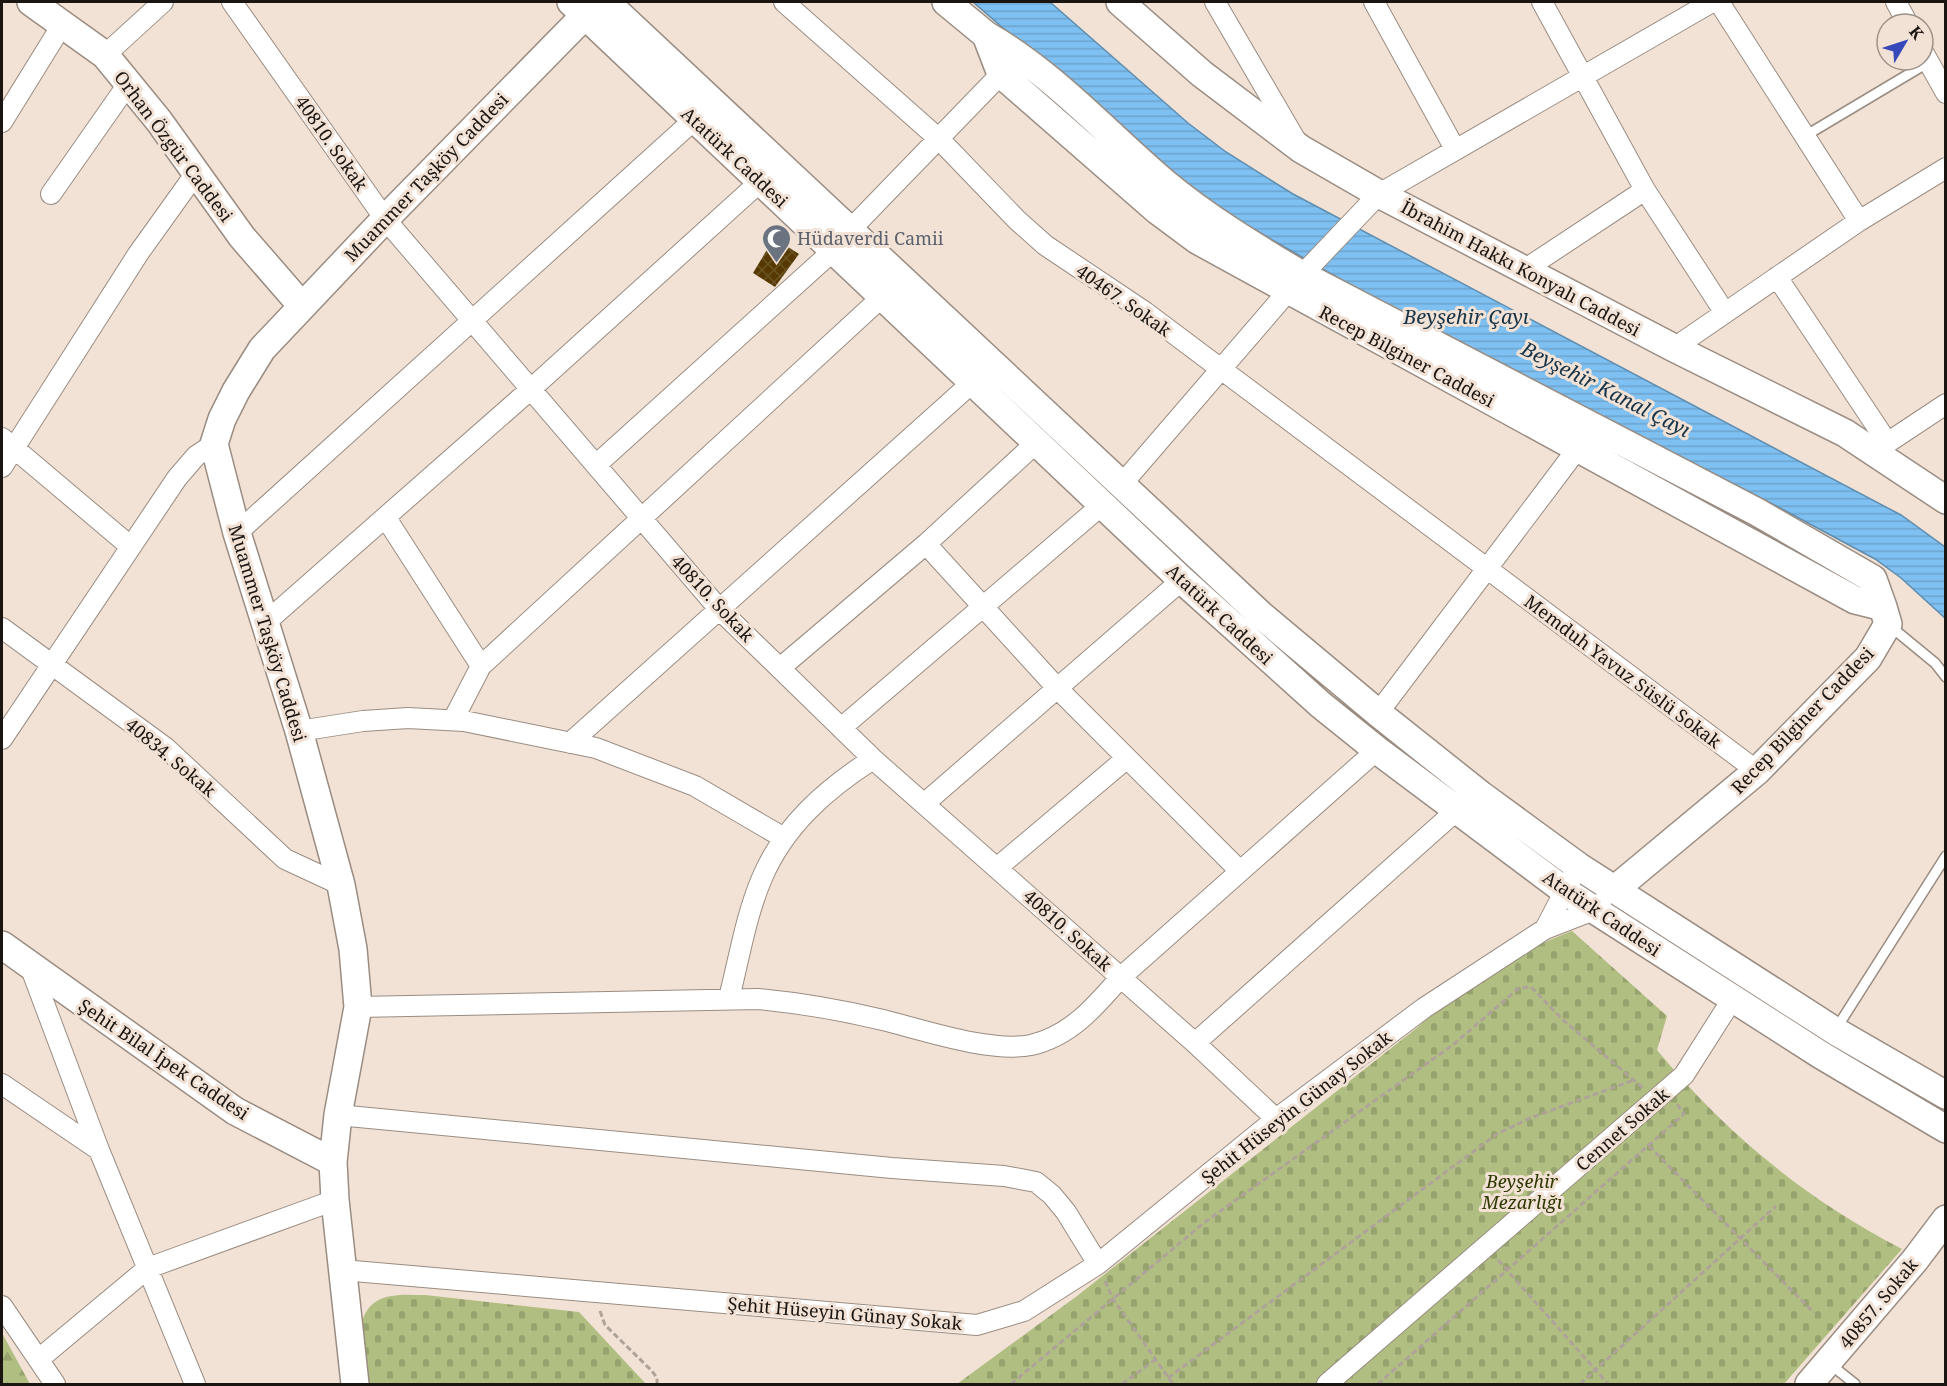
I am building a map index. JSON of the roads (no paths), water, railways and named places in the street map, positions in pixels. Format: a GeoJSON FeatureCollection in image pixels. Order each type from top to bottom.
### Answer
{"type":"FeatureCollection","features":[{"type":"Feature","properties":{"kind":"street","name":"Orhan Özgür Caddesi"},"geometry":{"type":"LineString","coordinates":[[31,2],[105,55],[242,237],[302,306]]}},
{"type":"Feature","properties":{"kind":"street"},"geometry":{"type":"LineString","coordinates":[[105,55],[163,2]]}},
{"type":"Feature","properties":{"kind":"street","name":"40810. Sokak"},"geometry":{"type":"LineString","coordinates":[[232,2],[385,219],[720,610],[873,759],[1196,1043],[1276,1119]]}},
{"type":"Feature","properties":{"kind":"street","name":"40467. Sokak"},"geometry":{"type":"LineString","coordinates":[[784,2],[939,139],[1017,220],[1045,245],[1145,312],[1488,570]]}},
{"type":"Feature","properties":{"kind":"street","name":"Recep Bilginer Caddesi"},"geometry":{"type":"LineString","coordinates":[[946,2],[986,35],[1018,54],[1167,185],[1246,241],[1295,283],[1578,448],[1886,616]]}},
{"type":"Feature","properties":{"kind":"street","name":"İbrahim Hakkı Konyalı Caddesi"},"geometry":{"type":"LineString","coordinates":[[1120,2],[1202,74],[1301,149],[1379,194],[1674,348],[1845,433],[1880,447],[1946,500]]}},
{"type":"Feature","properties":{"kind":"street"},"geometry":{"type":"LineString","coordinates":[[1215,2],[1301,149]]}},
{"type":"Feature","properties":{"kind":"street"},"geometry":{"type":"LineString","coordinates":[[1374,2],[1455,149]]}},
{"type":"Feature","properties":{"kind":"street"},"geometry":{"type":"LineString","coordinates":[[1542,2],[1645,190],[1725,313]]}},
{"type":"Feature","properties":{"kind":"street"},"geometry":{"type":"LineString","coordinates":[[1122,484],[1295,283],[1379,194],[1712,2]]}},
{"type":"Feature","properties":{"kind":"street"},"geometry":{"type":"LineString","coordinates":[[1719,2],[1860,221]]}},
{"type":"Feature","properties":{"kind":"street","name":"Muammer Taşköy Caddesi"},"geometry":{"type":"LineString","coordinates":[[355,1384],[333,1162],[338,1115],[358,1007],[353,949],[341,885],[299,731],[237,533],[214,444],[227,410],[262,349],[590,5]]}},
{"type":"Feature","properties":{"kind":"street","name":"Atatürk Caddesi"},"geometry":{"type":"LineString","coordinates":[[590,5],[695,119],[761,181],[842,240],[882,297],[1262,654],[1377,750],[1565,891],[1946,1129]]}},
{"type":"Feature","properties":{"kind":"street","name":"Atatürk Caddesi"},"geometry":{"type":"LineString","coordinates":[[590,5],[842,240],[1122,484],[1261,615],[1378,713],[1481,795],[1578,866],[1835,1031],[1946,1095]]}},
{"type":"Feature","properties":{"kind":"street"},"geometry":{"type":"LineString","coordinates":[[2,122],[62,25]]}},
{"type":"Feature","properties":{"kind":"street","name":"Recep Bilginer Caddesi"},"geometry":{"type":"LineString","coordinates":[[986,35],[1001,74],[1181,228],[1230,261],[1295,283],[1588,423],[1757,512],[1873,579],[1886,616],[1868,658],[1757,771],[1614,890]]}},
{"type":"Feature","properties":{"kind":"street"},"geometry":{"type":"LineString","coordinates":[[1934,72],[1946,93]]}},
{"type":"Feature","properties":{"kind":"street"},"geometry":{"type":"LineString","coordinates":[[596,465],[842,240],[1001,74]]}},
{"type":"Feature","properties":{"kind":"street"},"geometry":{"type":"LineString","coordinates":[[51,194],[128,84]]}},
{"type":"Feature","properties":{"kind":"street"},"geometry":{"type":"LineString","coordinates":[[237,533],[472,318],[695,119]]}},
{"type":"Feature","properties":{"kind":"street"},"geometry":{"type":"LineString","coordinates":[[1674,348],[1860,221],[1946,168]]}},
{"type":"Feature","properties":{"kind":"street"},"geometry":{"type":"LineString","coordinates":[[2,467],[7,443],[196,173]]}},
{"type":"Feature","properties":{"kind":"street"},"geometry":{"type":"LineString","coordinates":[[265,623],[531,389],[761,181]]}},
{"type":"Feature","properties":{"kind":"street"},"geometry":{"type":"LineString","coordinates":[[1524,270],[1645,190]]}},
{"type":"Feature","properties":{"kind":"street"},"geometry":{"type":"LineString","coordinates":[[1777,278],[1880,447],[1946,404]]}},
{"type":"Feature","properties":{"kind":"street"},"geometry":{"type":"LineString","coordinates":[[453,720],[481,666],[640,517],[882,297]]}},
{"type":"Feature","properties":{"kind":"street"},"geometry":{"type":"LineString","coordinates":[[570,743],[973,382]]}},
{"type":"Feature","properties":{"kind":"street"},"geometry":{"type":"LineString","coordinates":[[1378,713],[1578,448],[1588,423]]}},
{"type":"Feature","properties":{"kind":"street"},"geometry":{"type":"LineString","coordinates":[[780,668],[926,544],[1036,442]]}},
{"type":"Feature","properties":{"kind":"street"},"geometry":{"type":"LineString","coordinates":[[7,443],[130,546]]}},
{"type":"Feature","properties":{"kind":"street"},"geometry":{"type":"LineString","coordinates":[[2,739],[177,478],[196,456],[214,444]]}},
{"type":"Feature","properties":{"kind":"street"},"geometry":{"type":"LineString","coordinates":[[841,728],[1102,505]]}},
{"type":"Feature","properties":{"kind":"street"},"geometry":{"type":"LineString","coordinates":[[386,518],[481,666]]}},
{"type":"Feature","properties":{"kind":"street"},"geometry":{"type":"LineString","coordinates":[[926,544],[1058,689],[1240,872]]}},
{"type":"Feature","properties":{"kind":"street","name":"Memduh Yavuz Süslü Sokak"},"geometry":{"type":"LineString","coordinates":[[1488,570],[1757,771]]}},
{"type":"Feature","properties":{"kind":"street"},"geometry":{"type":"LineString","coordinates":[[925,803],[1182,580]]}},
{"type":"Feature","properties":{"kind":"street","name":"40834. Sokak"},"geometry":{"type":"LineString","coordinates":[[2,628],[166,748],[285,859],[341,885]]}},
{"type":"Feature","properties":{"kind":"street"},"geometry":{"type":"LineString","coordinates":[[299,731],[397,718],[453,720],[596,748],[695,786],[784,838]]}},
{"type":"Feature","properties":{"kind":"street"},"geometry":{"type":"LineString","coordinates":[[358,1007],[729,998],[813,1004],[958,1039],[998,1045],[1030,1045],[1060,1033],[1089,1015],[1120,978],[1377,750]]}},
{"type":"Feature","properties":{"kind":"street"},"geometry":{"type":"LineString","coordinates":[[998,867],[1127,758]]}},
{"type":"Feature","properties":{"kind":"street"},"geometry":{"type":"LineString","coordinates":[[729,998],[762,878],[784,838],[818,800],[845,777],[873,759]]}},
{"type":"Feature","properties":{"kind":"street"},"geometry":{"type":"LineString","coordinates":[[1196,1043],[1457,810]]}},
{"type":"Feature","properties":{"kind":"street"},"geometry":{"type":"LineString","coordinates":[[1545,929],[1578,866]]}},
{"type":"Feature","properties":{"kind":"street"},"geometry":{"type":"LineString","coordinates":[[1594,909],[1614,890]]}},
{"type":"Feature","properties":{"kind":"street","name":"Şehit Hüseyin Günay Sokak"},"geometry":{"type":"LineString","coordinates":[[342,1270],[977,1325],[1024,1311],[1098,1263],[1276,1119],[1424,1008],[1545,929],[1594,909]]}},
{"type":"Feature","properties":{"kind":"street","name":"Şehit Bilal İpek Caddesi"},"geometry":{"type":"LineString","coordinates":[[2,945],[235,1111],[333,1162]]}},
{"type":"Feature","properties":{"kind":"street"},"geometry":{"type":"LineString","coordinates":[[30,966],[99,1150],[195,1384]]}},
{"type":"Feature","properties":{"kind":"street","name":"Cennet Sokak"},"geometry":{"type":"LineString","coordinates":[[1327,1384],[1684,1075],[1733,998]]}},
{"type":"Feature","properties":{"kind":"street"},"geometry":{"type":"LineString","coordinates":[[2,1084],[99,1150]]}},
{"type":"Feature","properties":{"kind":"street"},"geometry":{"type":"LineString","coordinates":[[338,1115],[892,1168],[1004,1176],[1026,1180],[1036,1182],[1052,1195],[1066,1212],[1098,1263]]}},
{"type":"Feature","properties":{"kind":"street"},"geometry":{"type":"LineString","coordinates":[[39,1359],[148,1268],[335,1200]]}},
{"type":"Feature","properties":{"kind":"street","name":"40857. Sokak"},"geometry":{"type":"LineString","coordinates":[[1809,1384],[1915,1260],[1946,1219]]}},
{"type":"Feature","properties":{"kind":"street"},"geometry":{"type":"LineString","coordinates":[[2,1306],[55,1384]]}},
{"type":"Feature","properties":{"kind":"lane"},"geometry":{"type":"LineString","coordinates":[[1805,136],[1903,72]]}},
{"type":"Feature","properties":{"kind":"lane"},"geometry":{"type":"LineString","coordinates":[[1886,616],[1935,663],[1946,677]]}},
{"type":"Feature","properties":{"kind":"lane"},"geometry":{"type":"LineString","coordinates":[[1835,1031],[1946,856]]}},
{"type":"Feature","properties":{"kind":"lane"},"geometry":{"type":"LineString","coordinates":[[1828,1363],[1855,1384]]}},
{"type":"Feature","properties":{"kind":"water","name":"Beyşehir Çayı"},"geometry":{"type":"Polygon","coordinates":[[[973,2],[1050,2],[1188,123],[1226,152],[1293,194],[1901,515],[1945,547],[1945,618],[1901,578],[1875,559],[1375,299],[1229,215],[1179,181],[973,2]]]}},
{"type":"Feature","properties":{"kind":"place","name":"Hüdaverdi Camii"},"geometry":{"type":"Point","coordinates":[776,264]}},
{"type":"Feature","properties":{"kind":"water label","name":"Beyşehir Kanal Çayı"},"geometry":{"type":"Point","coordinates":[1606,389]}},
{"type":"Feature","properties":{"kind":"park label","name":"Beyşehir Mezarlığı"},"geometry":{"type":"Point","coordinates":[1522,1191]}}]}
